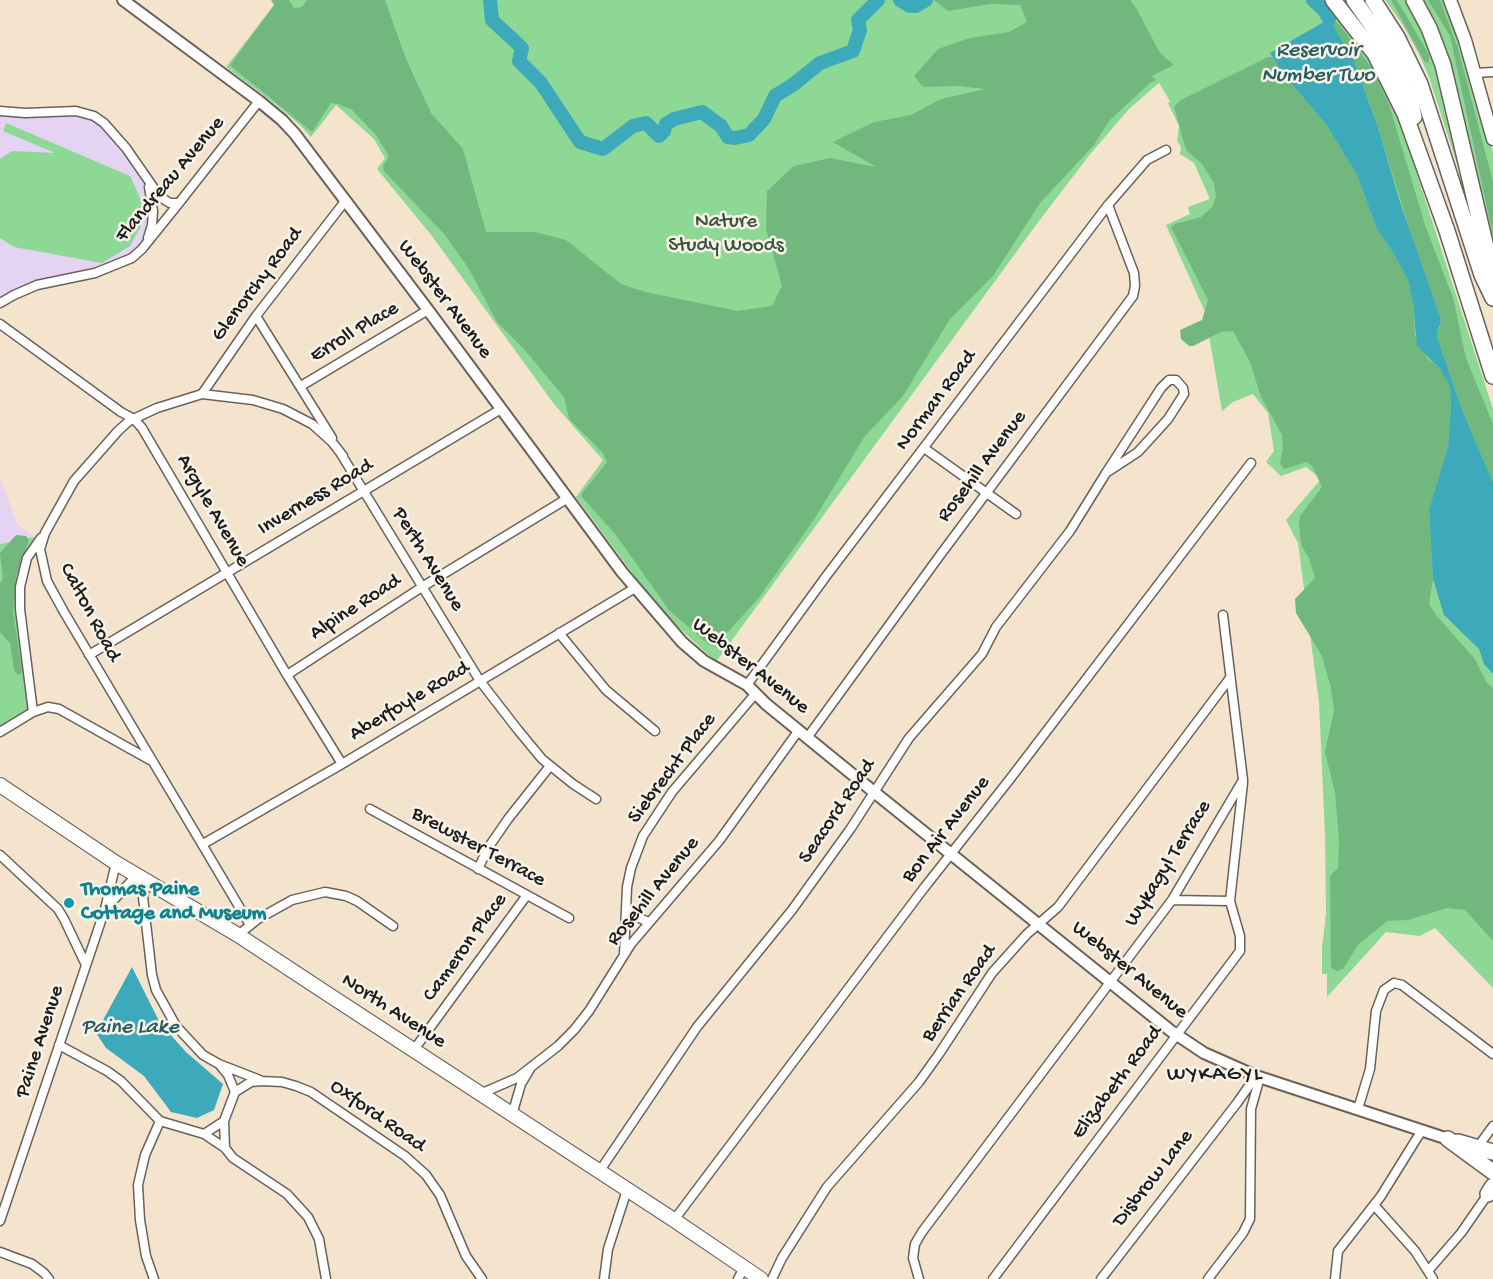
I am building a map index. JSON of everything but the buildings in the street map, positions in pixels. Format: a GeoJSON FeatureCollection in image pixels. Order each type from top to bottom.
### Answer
{"type":"FeatureCollection","features":[{"type":"Feature","properties":{"kind":"highway"},"geometry":{"type":"LineString","coordinates":[[1333,0],[1360,32],[1385,72],[1405,114],[1426,169],[1493,376]]}},
{"type":"Feature","properties":{"kind":"highway"},"geometry":{"type":"LineString","coordinates":[[1354,0],[1380,38],[1400,74],[1410,99],[1426,169]]}},
{"type":"Feature","properties":{"kind":"highway"},"geometry":{"type":"LineString","coordinates":[[1373,0],[1397,37],[1418,79],[1482,275],[1493,298]]}},
{"type":"Feature","properties":{"kind":"highway"},"geometry":{"type":"LineString","coordinates":[[1414,0],[1429,28],[1443,65],[1493,277]]}},
{"type":"Feature","properties":{"kind":"highway"},"geometry":{"type":"LineString","coordinates":[[1448,1139],[1488,1147]]}},
{"type":"Feature","properties":{"kind":"highway"},"geometry":{"type":"LineString","coordinates":[[1448,1139],[1492,1177]]}},
{"type":"Feature","properties":{"kind":"main road"},"geometry":{"type":"LineString","coordinates":[[1450,0],[1493,139]]}},
{"type":"Feature","properties":{"kind":"main road","name":"North Avenue"},"geometry":{"type":"LineString","coordinates":[[0,785],[116,863],[238,935],[413,1052],[674,1220],[741,1273],[761,1279]]}},
{"type":"Feature","properties":{"kind":"street","name":"Webster Avenue"},"geometry":{"type":"LineString","coordinates":[[123,0],[259,100],[295,134],[635,588],[682,642],[704,661],[747,685],[874,792],[1177,1035],[1204,1053],[1258,1076],[1448,1139]]}},
{"type":"Feature","properties":{"kind":"street"},"geometry":{"type":"LineString","coordinates":[[1474,73],[1493,72]]}},
{"type":"Feature","properties":{"kind":"street","name":"Flandreau Avenue"},"geometry":{"type":"LineString","coordinates":[[0,303],[37,285],[95,273],[132,258],[179,203],[259,100]]}},
{"type":"Feature","properties":{"kind":"street"},"geometry":{"type":"LineString","coordinates":[[0,111],[25,113],[76,111],[94,116],[104,123],[126,148],[160,197],[170,203],[179,203]]}},
{"type":"Feature","properties":{"kind":"street","name":"Norman Road"},"geometry":{"type":"LineString","coordinates":[[747,685],[1108,205],[1147,160],[1166,150]]}},
{"type":"Feature","properties":{"kind":"street"},"geometry":{"type":"LineString","coordinates":[[142,249],[150,234],[153,211],[146,178]]}},
{"type":"Feature","properties":{"kind":"street","name":"Glenorchy Road"},"geometry":{"type":"LineString","coordinates":[[202,394],[256,316],[346,200]]}},
{"type":"Feature","properties":{"kind":"street","name":"Rosehill Avenue"},"geometry":{"type":"LineString","coordinates":[[480,1094],[512,1081],[530,1069],[574,1030],[649,922],[719,841],[803,734],[987,494],[1133,296],[1136,286],[1134,273],[1108,205]]}},
{"type":"Feature","properties":{"kind":"street","name":"Erroll Place"},"geometry":{"type":"LineString","coordinates":[[301,386],[428,310]]}},
{"type":"Feature","properties":{"kind":"street","name":"Perth Avenue"},"geometry":{"type":"LineString","coordinates":[[256,316],[480,681],[518,730],[550,766],[596,799]]}},
{"type":"Feature","properties":{"kind":"street","name":"Argyle Avenue"},"geometry":{"type":"LineString","coordinates":[[0,324],[121,412],[134,419],[142,428],[342,764]]}},
{"type":"Feature","properties":{"kind":"street","name":"Seacord Road"},"geometry":{"type":"LineString","coordinates":[[599,1172],[698,1027],[792,910],[851,828],[909,738],[982,654],[996,627],[1070,531],[1106,473],[1161,388],[1169,381],[1176,380],[1183,388],[1184,394],[1168,419],[1138,452],[1106,473]]}},
{"type":"Feature","properties":{"kind":"street","name":"Calton Road"},"geometry":{"type":"LineString","coordinates":[[250,925],[150,760],[47,581],[40,549],[45,533],[74,481],[118,431],[134,419],[157,408],[202,394],[244,398],[283,410],[312,424],[332,442],[343,456]]}},
{"type":"Feature","properties":{"kind":"street","name":"Inverness Road"},"geometry":{"type":"LineString","coordinates":[[89,655],[501,409]]}},
{"type":"Feature","properties":{"kind":"street"},"geometry":{"type":"LineString","coordinates":[[924,448],[1016,514]]}},
{"type":"Feature","properties":{"kind":"street","name":"Bon Air Avenue"},"geometry":{"type":"LineString","coordinates":[[674,1220],[1251,463]]}},
{"type":"Feature","properties":{"kind":"street","name":"Alpine Road"},"geometry":{"type":"LineString","coordinates":[[287,675],[422,587],[568,498]]}},
{"type":"Feature","properties":{"kind":"street"},"geometry":{"type":"LineString","coordinates":[[33,712],[20,609],[20,587],[27,558],[45,533]]}},
{"type":"Feature","properties":{"kind":"street","name":"Aberfoyle Road"},"geometry":{"type":"LineString","coordinates":[[203,844],[342,764],[635,588]]}},
{"type":"Feature","properties":{"kind":"street"},"geometry":{"type":"LineString","coordinates":[[1223,615],[1243,780]]}},
{"type":"Feature","properties":{"kind":"street"},"geometry":{"type":"LineString","coordinates":[[559,633],[606,690],[655,731]]}},
{"type":"Feature","properties":{"kind":"street","name":"Berrian Road"},"geometry":{"type":"LineString","coordinates":[[772,1279],[782,1258],[827,1187],[919,1082],[992,973],[1027,934],[1058,906],[1230,678]]}},
{"type":"Feature","properties":{"kind":"street","name":"Siebrecht Place"},"geometry":{"type":"LineString","coordinates":[[624,955],[627,888],[631,868],[644,836],[672,792],[756,693]]}},
{"type":"Feature","properties":{"kind":"street"},"geometry":{"type":"LineString","coordinates":[[0,732],[33,712],[48,707],[59,709],[150,760]]}},
{"type":"Feature","properties":{"kind":"street"},"geometry":{"type":"LineString","coordinates":[[478,869],[488,848],[508,819],[550,766]]}},
{"type":"Feature","properties":{"kind":"street","name":"Wykagyl Terrace"},"geometry":{"type":"LineString","coordinates":[[919,1279],[913,1258],[915,1244],[922,1232],[1172,900],[1243,780]]}},
{"type":"Feature","properties":{"kind":"street","name":"Elizabeth Road"},"geometry":{"type":"LineString","coordinates":[[993,1279],[1236,959],[1240,951],[1240,936],[1230,901],[1243,780]]}},
{"type":"Feature","properties":{"kind":"street","name":"Brewster Terrace"},"geometry":{"type":"LineString","coordinates":[[370,809],[569,918]]}},
{"type":"Feature","properties":{"kind":"street"},"geometry":{"type":"LineString","coordinates":[[0,855],[58,909],[86,965]]}},
{"type":"Feature","properties":{"kind":"street","name":"Paine Avenue"},"geometry":{"type":"LineString","coordinates":[[0,1221],[105,909],[116,863]]}},
{"type":"Feature","properties":{"kind":"street"},"geometry":{"type":"LineString","coordinates":[[142,878],[142,897],[156,990],[176,1026],[203,1055],[219,1064],[228,1075],[236,1092]]}},
{"type":"Feature","properties":{"kind":"street","name":"Paine Avenue"},"geometry":{"type":"LineString","coordinates":[[105,909],[142,878]]}},
{"type":"Feature","properties":{"kind":"street"},"geometry":{"type":"LineString","coordinates":[[238,935],[250,925],[292,900],[325,892],[346,896],[357,901],[393,926]]}},
{"type":"Feature","properties":{"kind":"street","name":"Cameron Place"},"geometry":{"type":"LineString","coordinates":[[413,1052],[527,895]]}},
{"type":"Feature","properties":{"kind":"street"},"geometry":{"type":"LineString","coordinates":[[1172,900],[1230,901]]}},
{"type":"Feature","properties":{"kind":"street"},"geometry":{"type":"LineString","coordinates":[[626,908],[632,915],[649,922]]}},
{"type":"Feature","properties":{"kind":"street"},"geometry":{"type":"LineString","coordinates":[[1358,1109],[1370,1069],[1376,1011],[1384,990],[1394,983],[1402,985],[1493,1054]]}},
{"type":"Feature","properties":{"kind":"street"},"geometry":{"type":"LineString","coordinates":[[60,1045],[116,1078],[160,1121],[204,1134],[225,1148],[233,1158],[287,1194],[315,1228],[323,1278]]}},
{"type":"Feature","properties":{"kind":"street","name":"Oxford Road"},"geometry":{"type":"LineString","coordinates":[[219,1064],[261,1081],[282,1082],[311,1092],[414,1164],[426,1175],[440,1195],[466,1256],[482,1279]]}},
{"type":"Feature","properties":{"kind":"street","name":"Rosehill Avenue"},"geometry":{"type":"LineString","coordinates":[[512,1115],[521,1084],[530,1069]]}},
{"type":"Feature","properties":{"kind":"street"},"geometry":{"type":"LineString","coordinates":[[1208,1279],[1243,1233],[1250,1219],[1251,1109],[1258,1076]]}},
{"type":"Feature","properties":{"kind":"street","name":"Disbrow Lane"},"geometry":{"type":"LineString","coordinates":[[1101,1279],[1258,1076]]}},
{"type":"Feature","properties":{"kind":"street"},"geometry":{"type":"LineString","coordinates":[[225,1148],[224,1121],[236,1092],[251,1082],[261,1081]]}},
{"type":"Feature","properties":{"kind":"street"},"geometry":{"type":"LineString","coordinates":[[1237,1103],[1251,1109]]}},
{"type":"Feature","properties":{"kind":"street"},"geometry":{"type":"LineString","coordinates":[[154,1279],[146,1256],[140,1220],[138,1185],[146,1155],[160,1121]]}},
{"type":"Feature","properties":{"kind":"street"},"geometry":{"type":"LineString","coordinates":[[204,1134],[224,1121]]}},
{"type":"Feature","properties":{"kind":"street"},"geometry":{"type":"LineString","coordinates":[[1488,1147],[1493,1126]]}},
{"type":"Feature","properties":{"kind":"street"},"geometry":{"type":"LineString","coordinates":[[1335,1279],[1338,1251],[1374,1204],[1422,1130]]}},
{"type":"Feature","properties":{"kind":"street"},"geometry":{"type":"LineString","coordinates":[[1374,1204],[1404,1237],[1430,1275],[1461,1233],[1492,1177]]}},
{"type":"Feature","properties":{"kind":"street"},"geometry":{"type":"LineString","coordinates":[[604,1279],[608,1249],[627,1190]]}},
{"type":"Feature","properties":{"kind":"street"},"geometry":{"type":"LineString","coordinates":[[0,1252],[32,1264],[49,1279]]}},
{"type":"Feature","properties":{"kind":"shaded area"},"geometry":{"type":"Polygon","coordinates":[[[79,114],[103,127],[142,176],[149,200],[149,225],[144,238],[136,250],[120,260],[96,270],[0,299],[0,115],[79,114]]]}},
{"type":"Feature","properties":{"kind":"shaded area"},"geometry":{"type":"Polygon","coordinates":[[[0,477],[17,524],[35,537],[0,544],[0,477]]]}},
{"type":"Feature","properties":{"kind":"green space"},"geometry":{"type":"Polygon","coordinates":[[[271,0],[289,0],[294,8],[302,7],[307,0],[385,0],[406,59],[431,113],[463,149],[486,232],[534,232],[566,240],[621,284],[645,292],[738,311],[772,306],[782,286],[766,229],[767,191],[794,166],[830,158],[876,167],[833,142],[874,122],[911,115],[941,99],[985,89],[958,86],[923,87],[914,76],[938,49],[970,38],[1009,32],[1027,22],[1020,5],[990,4],[948,11],[934,0],[1130,0],[1160,53],[1174,65],[1152,76],[1156,80],[1109,121],[1094,145],[1040,203],[993,276],[950,319],[903,396],[865,436],[813,521],[758,599],[715,646],[708,644],[669,610],[616,535],[581,496],[607,462],[602,452],[569,419],[564,397],[524,349],[497,322],[469,269],[445,235],[384,171],[383,166],[389,156],[376,135],[352,110],[331,103],[312,132],[232,67],[231,64],[274,5],[271,0]]]}},
{"type":"Feature","properties":{"kind":"green space","name":"Nature Study Woods"},"geometry":{"type":"Polygon","coordinates":[[[278,0],[1323,0],[1366,54],[1399,119],[1493,409],[1493,988],[1435,928],[1420,936],[1386,932],[1327,997],[1327,974],[1322,974],[1326,914],[1319,702],[1298,543],[1286,520],[1321,479],[1306,467],[1281,476],[1266,462],[1274,451],[1268,413],[1253,394],[1233,402],[1222,411],[1205,312],[1166,225],[1190,214],[1188,207],[1210,199],[1194,163],[1180,154],[1181,147],[1177,141],[1179,126],[1168,103],[1170,101],[1159,83],[1130,108],[1091,153],[716,662],[659,609],[576,497],[603,460],[554,404],[432,236],[377,169],[385,158],[374,139],[336,105],[311,137],[274,103],[226,67],[278,0]]]}},
{"type":"Feature","properties":{"kind":"green space"},"geometry":{"type":"Polygon","coordinates":[[[1385,0],[1406,0],[1419,22],[1434,55],[1461,166],[1458,167],[1429,77],[1419,54],[1403,25],[1385,0]]]}},
{"type":"Feature","properties":{"kind":"green space"},"geometry":{"type":"Polygon","coordinates":[[[1391,0],[1396,0],[1403,10],[1429,55],[1429,63],[1424,61],[1391,0]]]}},
{"type":"Feature","properties":{"kind":"green space"},"geometry":{"type":"Polygon","coordinates":[[[1423,0],[1446,0],[1477,95],[1493,153],[1493,248],[1446,49],[1434,19],[1423,0]]]}},
{"type":"Feature","properties":{"kind":"green space"},"geometry":{"type":"Polygon","coordinates":[[[1428,0],[1440,0],[1458,48],[1493,182],[1493,235],[1450,36],[1428,0]]]}},
{"type":"Feature","properties":{"kind":"green space"},"geometry":{"type":"Polygon","coordinates":[[[1334,21],[1339,24],[1371,67],[1389,104],[1425,225],[1453,298],[1466,358],[1493,424],[1493,483],[1461,407],[1438,340],[1437,334],[1440,327],[1380,134],[1354,60],[1332,24],[1334,21]]]}},
{"type":"Feature","properties":{"kind":"green space"},"geometry":{"type":"Polygon","coordinates":[[[1272,57],[1283,74],[1326,124],[1357,175],[1377,229],[1408,280],[1413,302],[1415,336],[1427,358],[1442,370],[1450,387],[1448,447],[1429,509],[1433,579],[1429,604],[1475,659],[1487,683],[1493,688],[1493,941],[1465,910],[1447,908],[1408,920],[1387,921],[1358,945],[1343,969],[1337,971],[1331,968],[1330,876],[1338,868],[1339,842],[1335,793],[1325,752],[1334,711],[1331,688],[1322,656],[1296,613],[1295,599],[1315,578],[1309,558],[1301,545],[1300,516],[1322,487],[1312,466],[1307,462],[1284,469],[1280,463],[1283,448],[1282,435],[1261,397],[1250,362],[1233,331],[1221,332],[1193,346],[1189,346],[1181,339],[1180,330],[1202,320],[1208,300],[1171,227],[1201,217],[1212,207],[1216,197],[1214,183],[1202,164],[1186,150],[1174,107],[1179,101],[1272,57]]]}},
{"type":"Feature","properties":{"kind":"green space"},"geometry":{"type":"Polygon","coordinates":[[[6,123],[130,176],[141,200],[141,226],[130,246],[102,263],[14,247],[0,238],[0,159],[12,151],[55,153],[3,131],[6,123]]]}},
{"type":"Feature","properties":{"kind":"green space"},"geometry":{"type":"Polygon","coordinates":[[[16,535],[26,536],[29,540],[16,577],[13,611],[22,672],[18,675],[14,670],[10,643],[0,632],[0,583],[3,578],[0,553],[16,535]]]}},
{"type":"Feature","properties":{"kind":"green space"},"geometry":{"type":"Polygon","coordinates":[[[35,537],[25,557],[17,598],[30,710],[0,730],[0,544],[35,537]]]}},
{"type":"Feature","properties":{"kind":"water","name":"Reservoir Number Two"},"geometry":{"type":"Polygon","coordinates":[[[1329,19],[1354,60],[1441,320],[1437,334],[1438,340],[1461,407],[1493,483],[1493,674],[1484,664],[1479,649],[1444,615],[1433,579],[1429,509],[1448,447],[1450,387],[1441,370],[1417,346],[1413,302],[1408,280],[1377,229],[1357,175],[1326,124],[1283,74],[1270,53],[1329,19]]]}},
{"type":"Feature","properties":{"kind":"water","name":"Paine Lake"},"geometry":{"type":"Polygon","coordinates":[[[132,967],[160,1023],[186,1052],[223,1084],[214,1110],[197,1118],[171,1112],[144,1076],[106,1048],[96,1033],[132,967]]]}},
{"type":"Feature","properties":{"kind":"waterway"},"geometry":{"type":"LineString","coordinates":[[490,0],[492,20],[522,48],[519,61],[541,83],[580,142],[603,149],[633,126],[646,123],[659,136],[666,124],[674,119],[702,112],[721,126],[728,137],[749,135],[764,119],[775,96],[820,63],[853,51],[860,30],[858,20],[878,0]]}},
{"type":"Feature","properties":{"kind":"waterway"},"geometry":{"type":"LineString","coordinates":[[900,0],[910,6],[916,6],[926,0]]}},
{"type":"Feature","properties":{"kind":"waterway"},"geometry":{"type":"LineString","coordinates":[[1313,0],[1324,10],[1329,19]]}},
{"type":"Feature","properties":{"kind":"place","name":"Thomas Paine Cottage and Museum"},"geometry":{"type":"Point","coordinates":[69,903]}},
{"type":"Feature","properties":{"kind":"district","name":"WYKAGYL"},"geometry":{"type":"Point","coordinates":[1215,1076]}}]}
